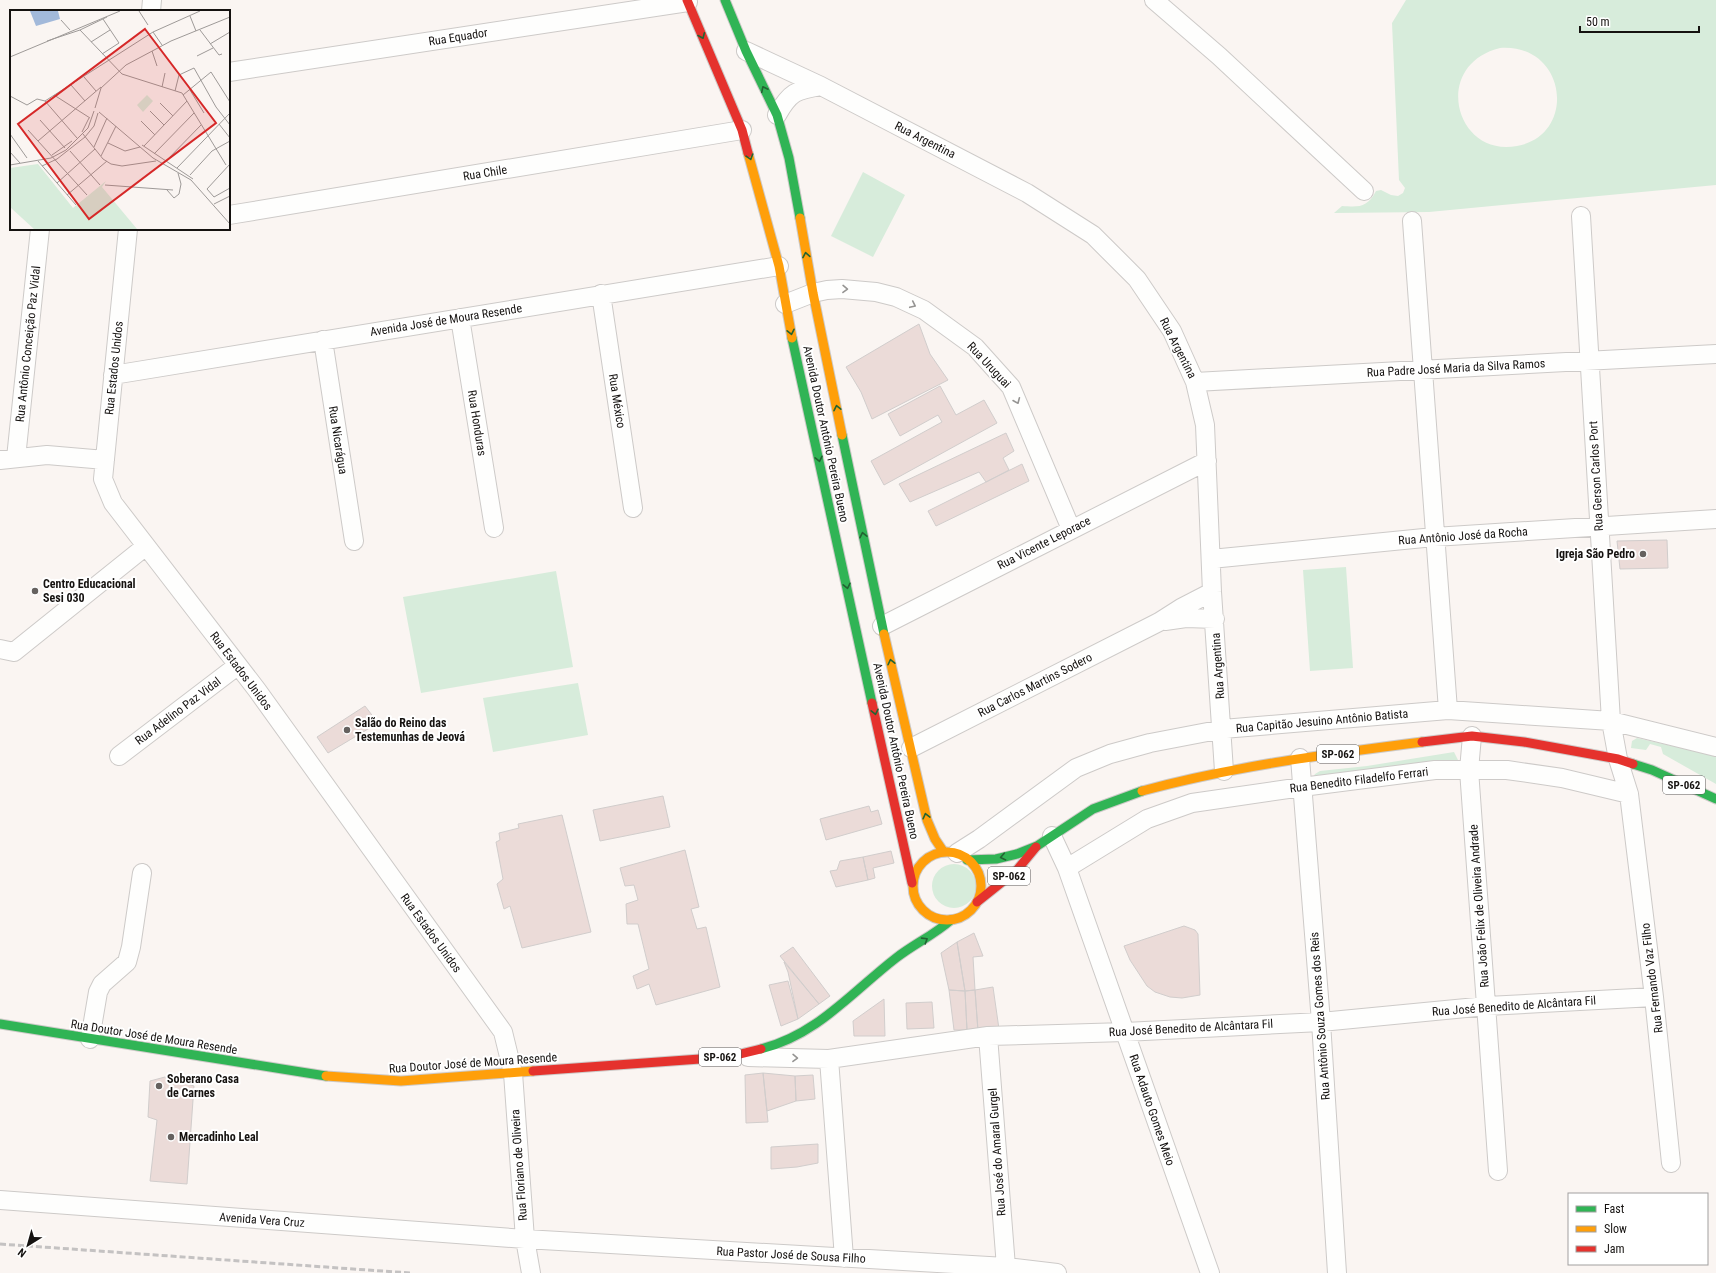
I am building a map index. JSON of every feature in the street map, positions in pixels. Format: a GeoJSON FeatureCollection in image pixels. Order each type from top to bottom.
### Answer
{"type":"FeatureCollection","features":[{"type":"Feature","properties":{"kind":"main road","name":"Avenida Doutor Antônio Pereira Bueno"},"geometry":{"type":"LineString","coordinates":[[725,0],[746,51],[776,114],[789,158],[813,293],[882,626],[927,820],[935,839],[956,855]]}},
{"type":"Feature","properties":{"kind":"main road","name":"Avenida Doutor Antônio Pereira Bueno"},"geometry":{"type":"LineString","coordinates":[[688,1],[742,130],[779,266],[785,304],[912,883]]}},
{"type":"Feature","properties":{"kind":"main road","name":"SP-062"},"geometry":{"type":"LineString","coordinates":[[912,883],[916,868],[929,855],[956,855],[996,859],[1017,854],[1037,846],[1094,809],[1143,791],[1224,771],[1300,758],[1472,736],[1524,742],[1618,760],[1652,770],[1716,799]]}},
{"type":"Feature","properties":{"kind":"main road","name":"SP-062"},"geometry":{"type":"LineString","coordinates":[[951,920],[964,916],[977,902],[1016,870],[1037,846]]}},
{"type":"Feature","properties":{"kind":"main road","name":"SP-062"},"geometry":{"type":"LineString","coordinates":[[956,855],[977,868],[981,886],[977,902]]}},
{"type":"Feature","properties":{"kind":"main road"},"geometry":{"type":"LineString","coordinates":[[912,883],[919,906],[918,918]]}},
{"type":"Feature","properties":{"kind":"main road"},"geometry":{"type":"LineString","coordinates":[[919,906],[928,915],[941,920],[951,920]]}},
{"type":"Feature","properties":{"kind":"main road","name":"Rua Doutor José de Moura Resende"},"geometry":{"type":"LineString","coordinates":[[0,1024],[335,1077],[401,1081],[728,1057],[769,1048],[803,1033],[831,1013],[897,957],[938,932],[951,920]]}},
{"type":"Feature","properties":{"kind":"main road","name":"Rua Doutor José de Moura Resende"},"geometry":{"type":"LineString","coordinates":[[897,957],[910,938]]}},
{"type":"Feature","properties":{"kind":"street"},"geometry":{"type":"LineString","coordinates":[[151,10],[152,0]]}},
{"type":"Feature","properties":{"kind":"street"},"geometry":{"type":"LineString","coordinates":[[1154,0],[1219,56],[1364,191]]}},
{"type":"Feature","properties":{"kind":"street","name":"Rua Equador"},"geometry":{"type":"LineString","coordinates":[[230,72],[688,1]]}},
{"type":"Feature","properties":{"kind":"street","name":"Rua Argentina"},"geometry":{"type":"LineString","coordinates":[[746,51],[821,86],[1027,193],[1093,235],[1137,279],[1172,331],[1195,382],[1205,424],[1212,592],[1223,729],[1224,771]]}},
{"type":"Feature","properties":{"kind":"street"},"geometry":{"type":"LineString","coordinates":[[776,114],[786,99],[800,89],[821,86]]}},
{"type":"Feature","properties":{"kind":"street","name":"Rua Chile"},"geometry":{"type":"LineString","coordinates":[[230,215],[742,130]]}},
{"type":"Feature","properties":{"kind":"street","name":"Rua Gerson Carlos Port"},"geometry":{"type":"LineString","coordinates":[[1581,216],[1611,721],[1618,760]]}},
{"type":"Feature","properties":{"kind":"street"},"geometry":{"type":"LineString","coordinates":[[1412,221],[1434,537],[1448,710]]}},
{"type":"Feature","properties":{"kind":"street","name":"Rua Antônio Conceição Paz Vidal"},"geometry":{"type":"LineString","coordinates":[[8,459],[40,230]]}},
{"type":"Feature","properties":{"kind":"street","name":"Rua Estados Unidos"},"geometry":{"type":"LineString","coordinates":[[133,230],[113,375],[103,479],[113,503],[237,666],[257,690],[503,1032],[513,1073]]}},
{"type":"Feature","properties":{"kind":"street","name":"Avenida José de Moura Resende"},"geometry":{"type":"LineString","coordinates":[[113,375],[779,266]]}},
{"type":"Feature","properties":{"kind":"street","name":"Rua Uruguai"},"geometry":{"type":"LineString","coordinates":[[785,304],[813,293],[842,289],[876,292],[896,297],[924,310],[975,347],[1011,387],[1071,529]]}},
{"type":"Feature","properties":{"kind":"street","name":"Rua México"},"geometry":{"type":"LineString","coordinates":[[601,294],[633,508]]}},
{"type":"Feature","properties":{"kind":"street","name":"Rua Honduras"},"geometry":{"type":"LineString","coordinates":[[460,318],[494,528]]}},
{"type":"Feature","properties":{"kind":"street","name":"Rua Nicarágua"},"geometry":{"type":"LineString","coordinates":[[323,340],[354,541]]}},
{"type":"Feature","properties":{"kind":"street","name":"Rua Padre José Maria da Silva Ramos"},"geometry":{"type":"LineString","coordinates":[[1195,382],[1716,354]]}},
{"type":"Feature","properties":{"kind":"street"},"geometry":{"type":"LineString","coordinates":[[8,459],[46,455],[105,460]]}},
{"type":"Feature","properties":{"kind":"street","name":"Rua Vicente Leporace"},"geometry":{"type":"LineString","coordinates":[[882,626],[1207,460]]}},
{"type":"Feature","properties":{"kind":"street","name":"Rua Antônio José da Rocha"},"geometry":{"type":"LineString","coordinates":[[1211,559],[1434,537],[1716,519]]}},
{"type":"Feature","properties":{"kind":"street"},"geometry":{"type":"LineString","coordinates":[[0,649],[14,652],[146,546]]}},
{"type":"Feature","properties":{"kind":"street","name":"Rua Carlos Martins Sodero"},"geometry":{"type":"LineString","coordinates":[[911,748],[1159,622],[1181,608],[1212,592]]}},
{"type":"Feature","properties":{"kind":"street","name":"Rua Carlos Martins Sodero"},"geometry":{"type":"LineString","coordinates":[[1159,622],[1186,618],[1215,619]]}},
{"type":"Feature","properties":{"kind":"street","name":"Rua Adelino Paz Vidal"},"geometry":{"type":"LineString","coordinates":[[119,756],[237,666]]}},
{"type":"Feature","properties":{"kind":"street","name":"Rua Capitão Jesuino Antônio Batista"},"geometry":{"type":"LineString","coordinates":[[956,855],[1076,768],[1110,754],[1150,743],[1223,729],[1448,710],[1611,721],[1716,747]]}},
{"type":"Feature","properties":{"kind":"street","name":"Rua João Felix de Oliveira Andrade"},"geometry":{"type":"LineString","coordinates":[[1472,736],[1469,770],[1498,1170]]}},
{"type":"Feature","properties":{"kind":"street","name":"Rua Antônio Souza Gomes dos Reis"},"geometry":{"type":"LineString","coordinates":[[1300,758],[1321,1022],[1337,1273]]}},
{"type":"Feature","properties":{"kind":"street"},"geometry":{"type":"LineString","coordinates":[[1618,760],[1629,794]]}},
{"type":"Feature","properties":{"kind":"street","name":"Rua Benedito Filadelfo Ferrari"},"geometry":{"type":"LineString","coordinates":[[1067,868],[1147,819],[1192,804],[1302,787],[1435,770],[1507,770],[1562,778],[1629,794]]}},
{"type":"Feature","properties":{"kind":"street","name":"Rua Fernando Vaz Filho"},"geometry":{"type":"LineString","coordinates":[[1629,794],[1654,997],[1671,1163]]}},
{"type":"Feature","properties":{"kind":"street","name":"Rua Adauto Gomes Meio"},"geometry":{"type":"LineString","coordinates":[[1052,836],[1067,868],[1210,1273]]}},
{"type":"Feature","properties":{"kind":"street"},"geometry":{"type":"LineString","coordinates":[[90,1039],[98,992],[102,984],[127,962],[131,947],[142,873]]}},
{"type":"Feature","properties":{"kind":"street","name":"Rua José Benedito de Alcântara Fil"},"geometry":{"type":"LineString","coordinates":[[728,1057],[829,1059],[988,1036],[1125,1032],[1321,1022],[1487,1006],[1654,997]]}},
{"type":"Feature","properties":{"kind":"street","name":"Rua José do Amaral Gurgel"},"geometry":{"type":"LineString","coordinates":[[988,1036],[1006,1267]]}},
{"type":"Feature","properties":{"kind":"street"},"geometry":{"type":"LineString","coordinates":[[829,1059],[844,1258]]}},
{"type":"Feature","properties":{"kind":"street","name":"Rua Floriano de Oliveira"},"geometry":{"type":"LineString","coordinates":[[513,1073],[528,1256]]}},
{"type":"Feature","properties":{"kind":"street","name":"Avenida Vera Cruz"},"geometry":{"type":"LineString","coordinates":[[0,1200],[528,1256]]}},
{"type":"Feature","properties":{"kind":"street","name":"Rua Pastor José de Sousa Filho"},"geometry":{"type":"LineString","coordinates":[[528,1256],[844,1258],[1006,1267],[1057,1273]]}},
{"type":"Feature","properties":{"kind":"green space"},"geometry":{"type":"Polygon","coordinates":[[[1406,0],[1716,0],[1716,185],[1429,212],[1334,213],[1342,206],[1358,206],[1366,203],[1373,197],[1376,191],[1381,190],[1391,195],[1398,196],[1403,193],[1405,188],[1399,180],[1392,23],[1406,0]],[[1500,48],[1478,58],[1465,72],[1459,90],[1459,108],[1466,125],[1478,138],[1496,146],[1517,146],[1537,138],[1550,125],[1556,109],[1556,91],[1551,74],[1540,60],[1522,50],[1500,48]]]}},
{"type":"Feature","properties":{"kind":"green space"},"geometry":{"type":"Polygon","coordinates":[[[863,172],[905,195],[873,257],[831,236],[863,172]]]}},
{"type":"Feature","properties":{"kind":"green space"},"geometry":{"type":"Polygon","coordinates":[[[1346,567],[1353,668],[1310,671],[1303,570],[1346,567]]]}},
{"type":"Feature","properties":{"kind":"green space"},"geometry":{"type":"Polygon","coordinates":[[[556,571],[573,667],[421,693],[403,597],[556,571]]]}},
{"type":"Feature","properties":{"kind":"green space"},"geometry":{"type":"Polygon","coordinates":[[[578,683],[588,735],[493,752],[483,698],[578,683]]]}},
{"type":"Feature","properties":{"kind":"green space"},"geometry":{"type":"Polygon","coordinates":[[[1637,738],[1716,756],[1716,784],[1663,754],[1661,747],[1650,744],[1646,750],[1631,748],[1632,741],[1637,738]]]}},
{"type":"Feature","properties":{"kind":"green space"},"geometry":{"type":"Polygon","coordinates":[[[1454,752],[1458,760],[1453,764],[1313,778],[1315,774],[1320,771],[1367,766],[1454,752]]]}},
{"type":"Feature","properties":{"kind":"green space"},"geometry":{"type":"Polygon","coordinates":[[[950,864],[958,864],[963,865],[970,870],[975,877],[975,895],[970,902],[963,907],[950,908],[942,905],[935,898],[932,890],[932,882],[935,874],[942,867],[950,864]]]}},
{"type":"Feature","properties":{"kind":"building"},"geometry":{"type":"Polygon","coordinates":[[[919,324],[930,354],[948,380],[872,419],[861,392],[846,367],[919,324]]]}},
{"type":"Feature","properties":{"kind":"building"},"geometry":{"type":"Polygon","coordinates":[[[940,386],[956,415],[984,400],[997,423],[884,485],[871,461],[942,422],[938,415],[900,436],[888,414],[940,386]]]}},
{"type":"Feature","properties":{"kind":"building"},"geometry":{"type":"Polygon","coordinates":[[[1006,433],[1014,451],[1003,458],[1009,470],[986,482],[979,472],[910,502],[899,484],[1006,433]]]}},
{"type":"Feature","properties":{"kind":"building"},"geometry":{"type":"Polygon","coordinates":[[[1022,464],[1029,481],[936,526],[928,511],[1022,464]]]}},
{"type":"Feature","properties":{"kind":"building","name":"Igreja São Pedro"},"geometry":{"type":"Polygon","coordinates":[[[1667,540],[1668,568],[1620,569],[1617,541],[1667,540]]]}},
{"type":"Feature","properties":{"kind":"building","name":"Salão do Reino das Testemunhas de Jeová"},"geometry":{"type":"Polygon","coordinates":[[[365,706],[378,723],[328,753],[317,737],[365,706]]]}},
{"type":"Feature","properties":{"kind":"building"},"geometry":{"type":"Polygon","coordinates":[[[663,796],[670,827],[600,841],[593,810],[663,796]]]}},
{"type":"Feature","properties":{"kind":"building"},"geometry":{"type":"Polygon","coordinates":[[[869,806],[871,812],[878,810],[882,824],[826,840],[820,819],[869,806]]]}},
{"type":"Feature","properties":{"kind":"building"},"geometry":{"type":"Polygon","coordinates":[[[562,815],[591,932],[522,948],[510,906],[504,909],[497,884],[503,879],[496,842],[500,840],[499,833],[519,828],[518,824],[562,815]]]}},
{"type":"Feature","properties":{"kind":"building"},"geometry":{"type":"Polygon","coordinates":[[[685,850],[699,907],[691,909],[697,929],[706,927],[720,987],[656,1005],[649,984],[637,989],[633,976],[649,969],[638,924],[627,924],[626,904],[638,900],[634,885],[625,886],[620,868],[685,850]]]}},
{"type":"Feature","properties":{"kind":"building"},"geometry":{"type":"Polygon","coordinates":[[[891,851],[894,863],[873,868],[875,878],[868,880],[863,857],[891,851]]]}},
{"type":"Feature","properties":{"kind":"building"},"geometry":{"type":"Polygon","coordinates":[[[863,857],[868,880],[836,887],[830,871],[837,870],[840,861],[863,857]]]}},
{"type":"Feature","properties":{"kind":"building"},"geometry":{"type":"Polygon","coordinates":[[[1184,926],[1195,930],[1198,934],[1200,995],[1182,998],[1170,997],[1155,992],[1147,986],[1130,960],[1124,946],[1184,926]]]}},
{"type":"Feature","properties":{"kind":"building"},"geometry":{"type":"Polygon","coordinates":[[[974,933],[983,956],[973,957],[975,990],[965,991],[957,942],[974,933]]]}},
{"type":"Feature","properties":{"kind":"building"},"geometry":{"type":"Polygon","coordinates":[[[957,942],[965,991],[949,990],[941,953],[957,942]]]}},
{"type":"Feature","properties":{"kind":"building"},"geometry":{"type":"Polygon","coordinates":[[[793,947],[830,996],[819,1004],[780,956],[793,947]]]}},
{"type":"Feature","properties":{"kind":"building"},"geometry":{"type":"Polygon","coordinates":[[[784,962],[819,1004],[798,1019],[788,972],[784,962]]]}},
{"type":"Feature","properties":{"kind":"building"},"geometry":{"type":"Polygon","coordinates":[[[788,981],[798,1019],[781,1026],[769,985],[788,981]]]}},
{"type":"Feature","properties":{"kind":"building"},"geometry":{"type":"Polygon","coordinates":[[[993,987],[999,1029],[978,1031],[975,990],[993,987]]]}},
{"type":"Feature","properties":{"kind":"building"},"geometry":{"type":"Polygon","coordinates":[[[949,990],[965,991],[967,1030],[954,1030],[949,990]]]}},
{"type":"Feature","properties":{"kind":"building"},"geometry":{"type":"Polygon","coordinates":[[[975,990],[978,1031],[967,1030],[965,991],[975,990]]]}},
{"type":"Feature","properties":{"kind":"building"},"geometry":{"type":"Polygon","coordinates":[[[884,999],[885,1036],[854,1036],[853,1021],[884,999]]]}},
{"type":"Feature","properties":{"kind":"building"},"geometry":{"type":"Polygon","coordinates":[[[932,1002],[934,1028],[907,1029],[906,1003],[932,1002]]]}},
{"type":"Feature","properties":{"kind":"building"},"geometry":{"type":"Polygon","coordinates":[[[763,1073],[795,1076],[796,1101],[767,1111],[763,1073]]]}},
{"type":"Feature","properties":{"kind":"building"},"geometry":{"type":"Polygon","coordinates":[[[763,1073],[768,1122],[746,1123],[745,1075],[763,1073]]]}},
{"type":"Feature","properties":{"kind":"building"},"geometry":{"type":"Polygon","coordinates":[[[813,1075],[815,1099],[796,1101],[795,1076],[813,1075]]]}},
{"type":"Feature","properties":{"kind":"building"},"geometry":{"type":"Polygon","coordinates":[[[165,1077],[194,1086],[187,1184],[150,1181],[157,1120],[148,1117],[150,1081],[165,1077]]]}},
{"type":"Feature","properties":{"kind":"building"},"geometry":{"type":"Polygon","coordinates":[[[818,1144],[818,1163],[797,1167],[771,1169],[771,1147],[818,1144]]]}},
{"type":"Feature","properties":{"kind":"railway"},"geometry":{"type":"LineString","coordinates":[[0,1244],[410,1273]]}},
{"type":"Feature","properties":{"kind":"traffic: fast"},"geometry":{"type":"LineString","coordinates":[[725,0],[746,51],[777,115],[789,158],[800,218]]}},
{"type":"Feature","properties":{"kind":"traffic: fast"},"geometry":{"type":"LineString","coordinates":[[792,338],[872,703]]}},
{"type":"Feature","properties":{"kind":"traffic: fast"},"geometry":{"type":"LineString","coordinates":[[842,435],[884,634]]}},
{"type":"Feature","properties":{"kind":"traffic: fast"},"geometry":{"type":"LineString","coordinates":[[1633,764],[1652,770],[1716,799]]}},
{"type":"Feature","properties":{"kind":"traffic: fast"},"geometry":{"type":"LineString","coordinates":[[967,860],[996,859],[1017,854],[1037,846],[1093,809],[1142,791]]}},
{"type":"Feature","properties":{"kind":"traffic: fast"},"geometry":{"type":"LineString","coordinates":[[761,1049],[800,1034],[817,1023],[896,958],[951,920]]}},
{"type":"Feature","properties":{"kind":"traffic: fast"},"geometry":{"type":"LineString","coordinates":[[0,1024],[326,1076]]}},
{"type":"Feature","properties":{"kind":"traffic: slow"},"geometry":{"type":"LineString","coordinates":[[748,153],[779,266],[792,338]]}},
{"type":"Feature","properties":{"kind":"traffic: slow"},"geometry":{"type":"LineString","coordinates":[[800,218],[813,293],[842,435]]}},
{"type":"Feature","properties":{"kind":"traffic: slow"},"geometry":{"type":"LineString","coordinates":[[884,634],[927,820],[935,839],[943,851]]}},
{"type":"Feature","properties":{"kind":"traffic: slow"},"geometry":{"type":"LineString","coordinates":[[1142,791],[1211,774],[1316,756],[1422,742]]}},
{"type":"Feature","properties":{"kind":"traffic: slow"},"geometry":{"type":"LineString","coordinates":[[947,852],[960,855],[971,862],[978,873],[981,886],[978,899],[971,910],[960,917],[947,920],[934,917],[923,910],[916,899],[913,886],[916,873],[923,862],[934,855],[947,852]]}},
{"type":"Feature","properties":{"kind":"traffic: slow"},"geometry":{"type":"LineString","coordinates":[[326,1076],[401,1081],[533,1071]]}},
{"type":"Feature","properties":{"kind":"traffic: jam"},"geometry":{"type":"LineString","coordinates":[[687,0],[742,130],[748,153]]}},
{"type":"Feature","properties":{"kind":"traffic: jam"},"geometry":{"type":"LineString","coordinates":[[872,703],[912,883]]}},
{"type":"Feature","properties":{"kind":"traffic: jam"},"geometry":{"type":"LineString","coordinates":[[1422,742],[1472,736],[1524,742],[1618,759],[1633,764]]}},
{"type":"Feature","properties":{"kind":"traffic: jam"},"geometry":{"type":"LineString","coordinates":[[977,902],[1017,870],[1036,847]]}},
{"type":"Feature","properties":{"kind":"traffic: jam"},"geometry":{"type":"LineString","coordinates":[[533,1071],[728,1057],[761,1049]]}},
{"type":"Feature","properties":{"kind":"place","name":"Igreja São Pedro"},"geometry":{"type":"Point","coordinates":[1643,554]}},
{"type":"Feature","properties":{"kind":"place","name":"Centro Educacional Sesi 030"},"geometry":{"type":"Point","coordinates":[35,591]}},
{"type":"Feature","properties":{"kind":"place","name":"Salão do Reino das Testemunhas de Jeová"},"geometry":{"type":"Point","coordinates":[347,730]}},
{"type":"Feature","properties":{"kind":"place","name":"Soberano Casa de Carnes"},"geometry":{"type":"Point","coordinates":[159,1086]}},
{"type":"Feature","properties":{"kind":"place","name":"Mercadinho Leal"},"geometry":{"type":"Point","coordinates":[171,1137]}}]}
